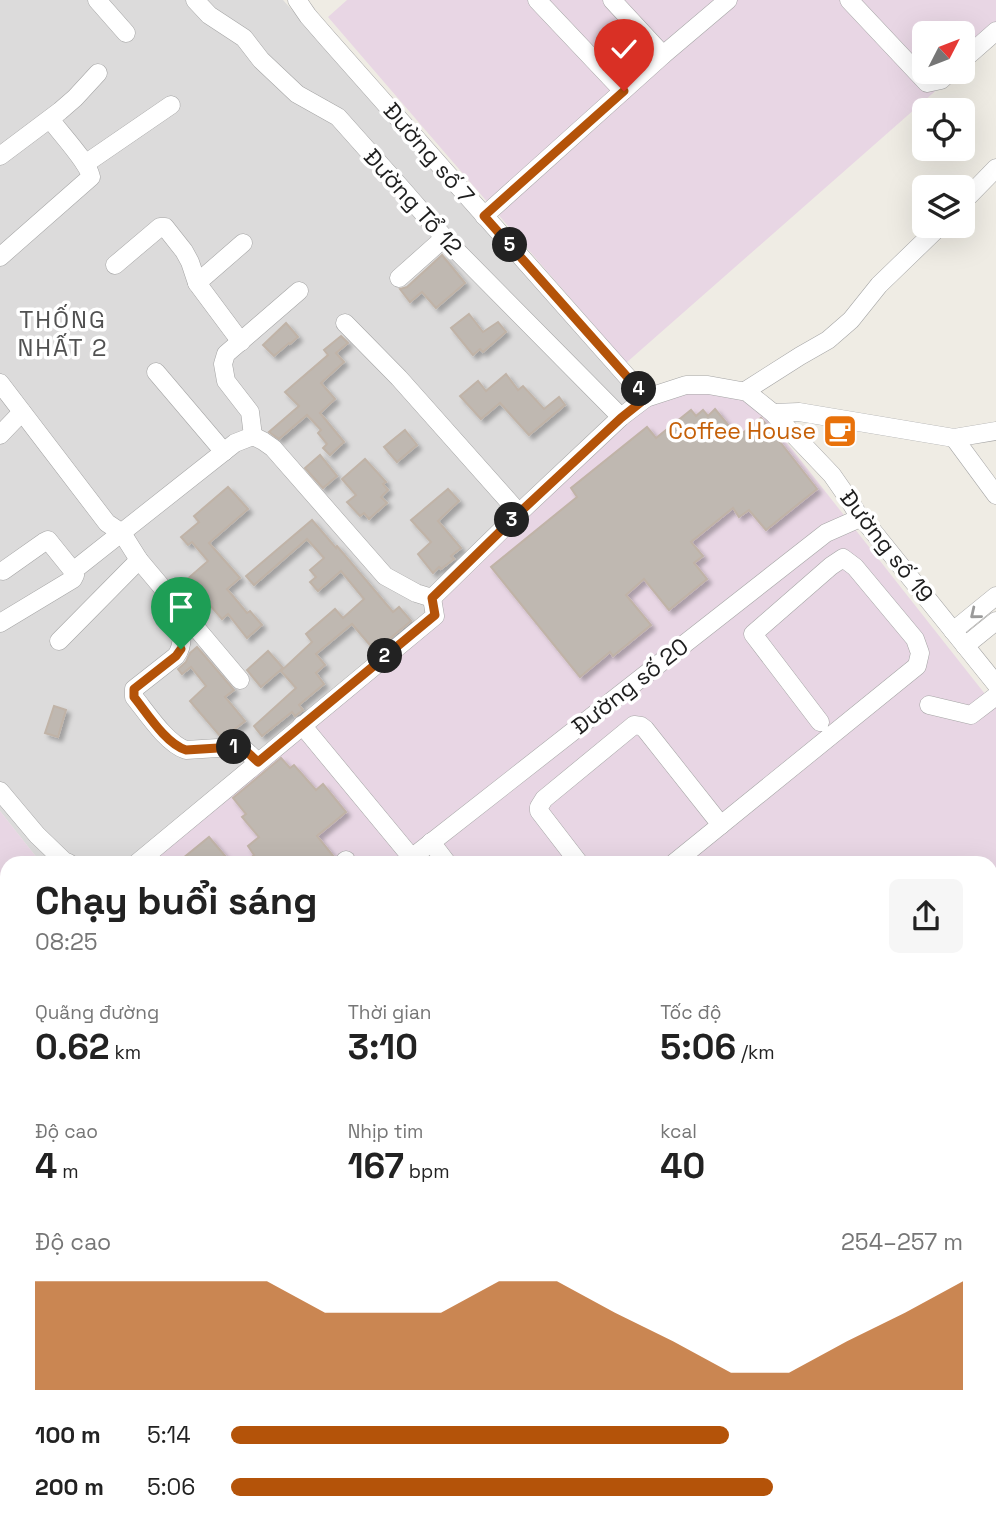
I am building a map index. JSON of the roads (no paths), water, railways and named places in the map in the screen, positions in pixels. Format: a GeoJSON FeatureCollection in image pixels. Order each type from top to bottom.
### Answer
{"type":"FeatureCollection","features":[{"type":"Feature","properties":{"kind":"street"},"geometry":{"type":"LineString","coordinates":[[97,0],[126,33]]}},
{"type":"Feature","properties":{"kind":"street","name":"Đường Tổ 12"},"geometry":{"type":"LineString","coordinates":[[195,0],[209,15],[244,38],[261,60],[297,94],[338,117],[444,239],[621,418]]}},
{"type":"Feature","properties":{"kind":"street","name":"Đường số 7"},"geometry":{"type":"LineString","coordinates":[[297,0],[646,398]]}},
{"type":"Feature","properties":{"kind":"street"},"geometry":{"type":"LineString","coordinates":[[537,0],[624,91]]}},
{"type":"Feature","properties":{"kind":"street"},"geometry":{"type":"LineString","coordinates":[[612,0],[663,55]]}},
{"type":"Feature","properties":{"kind":"street"},"geometry":{"type":"LineString","coordinates":[[484,216],[728,0]]}},
{"type":"Feature","properties":{"kind":"street"},"geometry":{"type":"LineString","coordinates":[[849,0],[912,66]]}},
{"type":"Feature","properties":{"kind":"street"},"geometry":{"type":"LineString","coordinates":[[975,50],[996,31]]}},
{"type":"Feature","properties":{"kind":"street"},"geometry":{"type":"LineString","coordinates":[[0,156],[75,98],[98,73]]}},
{"type":"Feature","properties":{"kind":"street"},"geometry":{"type":"LineString","coordinates":[[85,164],[171,105]]}},
{"type":"Feature","properties":{"kind":"street"},"geometry":{"type":"LineString","coordinates":[[0,257],[90,179],[91,173],[85,164],[50,119]]}},
{"type":"Feature","properties":{"kind":"street"},"geometry":{"type":"LineString","coordinates":[[975,190],[996,168]]}},
{"type":"Feature","properties":{"kind":"street"},"geometry":{"type":"LineString","coordinates":[[115,265],[160,227],[165,227],[184,251],[197,283],[241,342]]}},
{"type":"Feature","properties":{"kind":"street"},"geometry":{"type":"LineString","coordinates":[[432,598],[519,513],[646,398],[686,385],[708,385],[744,391],[828,340],[851,320],[879,285],[928,238]]}},
{"type":"Feature","properties":{"kind":"street"},"geometry":{"type":"LineString","coordinates":[[399,278],[444,239]]}},
{"type":"Feature","properties":{"kind":"street"},"geometry":{"type":"LineString","coordinates":[[197,283],[243,243]]}},
{"type":"Feature","properties":{"kind":"street"},"geometry":{"type":"LineString","coordinates":[[253,436],[250,412],[226,381],[223,364],[226,354],[299,291]]}},
{"type":"Feature","properties":{"kind":"street"},"geometry":{"type":"LineString","coordinates":[[345,323],[399,378],[519,513]]}},
{"type":"Feature","properties":{"kind":"street"},"geometry":{"type":"LineString","coordinates":[[156,372],[224,452]]}},
{"type":"Feature","properties":{"kind":"street"},"geometry":{"type":"LineString","coordinates":[[0,383],[107,523],[122,533],[139,560],[240,680]]}},
{"type":"Feature","properties":{"kind":"street","name":"Đường số 19"},"geometry":{"type":"LineString","coordinates":[[744,391],[774,413],[832,475],[860,517],[996,684]]}},
{"type":"Feature","properties":{"kind":"street"},"geometry":{"type":"LineString","coordinates":[[0,435],[22,412]]}},
{"type":"Feature","properties":{"kind":"street"},"geometry":{"type":"LineString","coordinates":[[774,413],[799,412],[954,438],[996,431]]}},
{"type":"Feature","properties":{"kind":"street"},"geometry":{"type":"LineString","coordinates":[[74,571],[235,443],[253,436],[273,447],[385,576],[416,593],[432,598]]}},
{"type":"Feature","properties":{"kind":"street"},"geometry":{"type":"LineString","coordinates":[[954,438],[996,495]]}},
{"type":"Feature","properties":{"kind":"street","name":"Đường số 20"},"geometry":{"type":"LineString","coordinates":[[413,856],[826,533],[860,517]]}},
{"type":"Feature","properties":{"kind":"street"},"geometry":{"type":"LineString","coordinates":[[0,623],[73,579],[75,575],[48,540],[3,570]]}},
{"type":"Feature","properties":{"kind":"street"},"geometry":{"type":"LineString","coordinates":[[683,856],[917,666],[920,653],[915,639],[855,567],[843,558],[753,634],[820,722]]}},
{"type":"Feature","properties":{"kind":"street"},"geometry":{"type":"LineString","coordinates":[[59,641],[139,560]]}},
{"type":"Feature","properties":{"kind":"street"},"geometry":{"type":"LineString","coordinates":[[953,631],[996,596]]}},
{"type":"Feature","properties":{"kind":"street"},"geometry":{"type":"LineString","coordinates":[[145,856],[435,615],[432,598]]}},
{"type":"Feature","properties":{"kind":"street"},"geometry":{"type":"LineString","coordinates":[[177,605],[182,634],[181,649],[134,689],[134,697],[180,748],[186,750],[234,747],[245,750],[258,762]]}},
{"type":"Feature","properties":{"kind":"street"},"geometry":{"type":"LineString","coordinates":[[965,646],[996,621]]}},
{"type":"Feature","properties":{"kind":"street"},"geometry":{"type":"LineString","coordinates":[[929,705],[971,715],[996,696]]}},
{"type":"Feature","properties":{"kind":"street"},"geometry":{"type":"LineString","coordinates":[[302,725],[405,856]]}},
{"type":"Feature","properties":{"kind":"street"},"geometry":{"type":"LineString","coordinates":[[574,856],[539,811],[539,807],[544,799],[634,725],[645,729],[721,825]]}},
{"type":"Feature","properties":{"kind":"street"},"geometry":{"type":"LineString","coordinates":[[0,791],[37,835],[60,856]]}},
{"type":"Feature","properties":{"kind":"street"},"geometry":{"type":"LineString","coordinates":[[431,842],[442,856]]}},
{"type":"Feature","properties":{"kind":"place","name":"Coffee House"},"geometry":{"type":"Point","coordinates":[840,431]}},
{"type":"Feature","properties":{"kind":"district","name":"THỐNG NHẤT 2"},"geometry":{"type":"Point","coordinates":[63,334]}}]}
